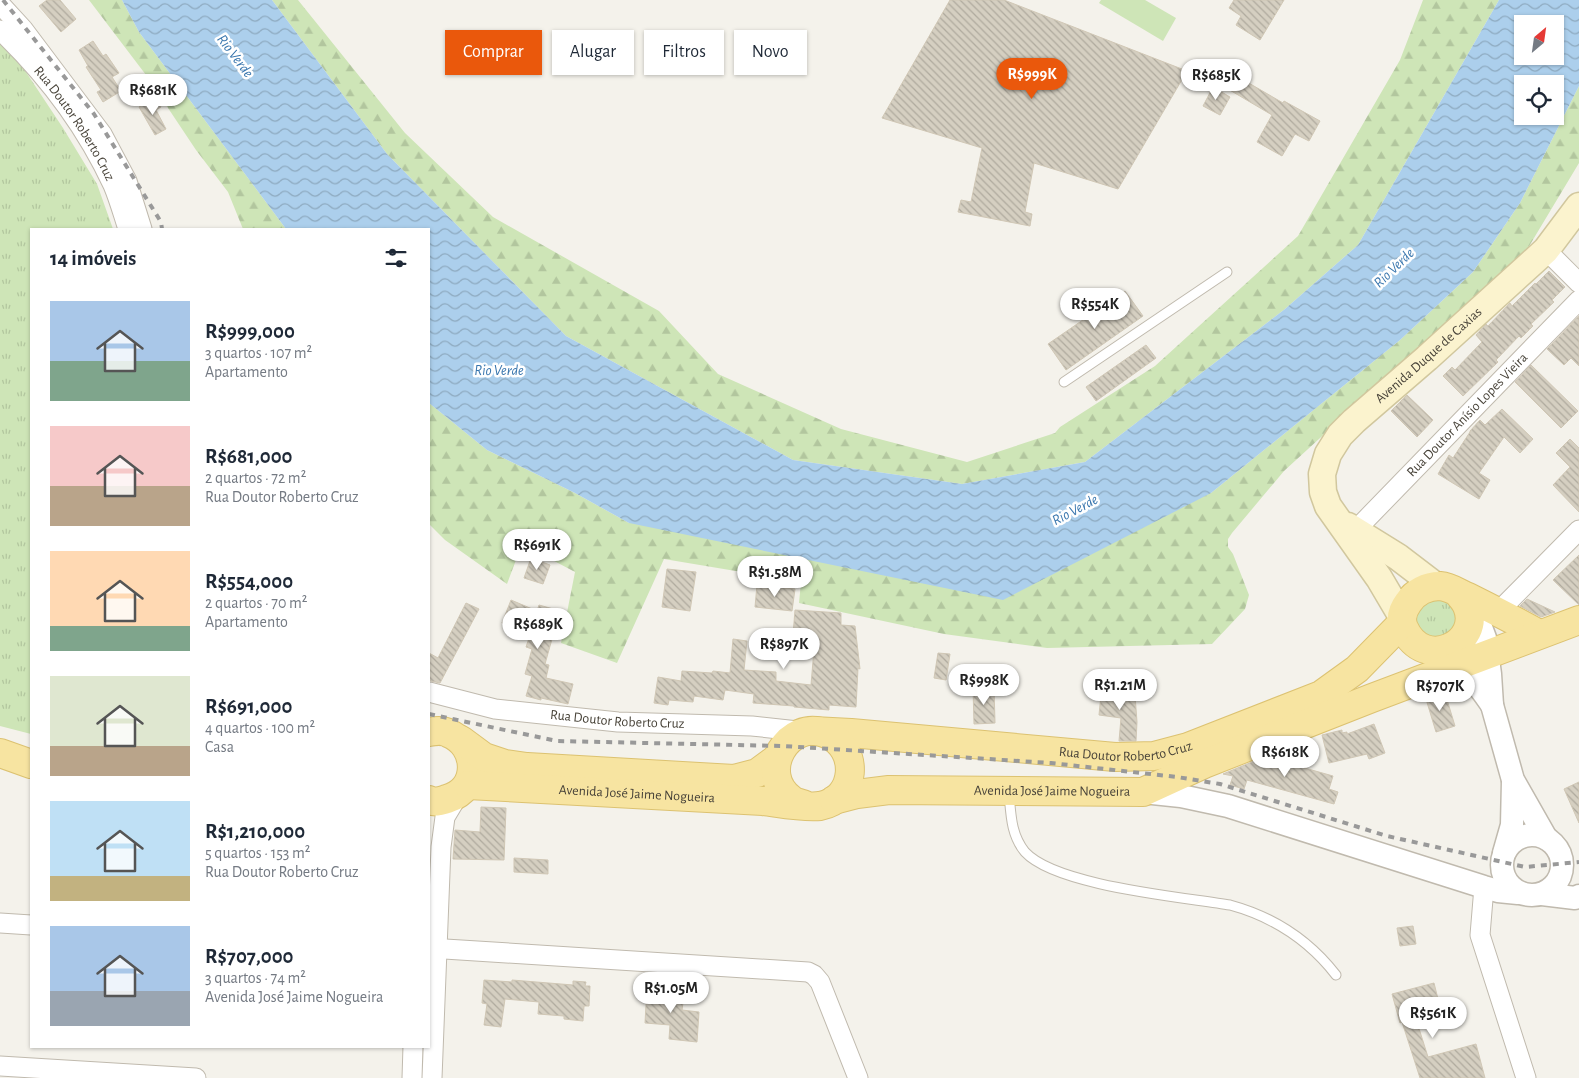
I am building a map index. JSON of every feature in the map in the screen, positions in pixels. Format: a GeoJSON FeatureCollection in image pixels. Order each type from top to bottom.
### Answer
{"type":"FeatureCollection","features":[{"type":"Feature","properties":{"kind":"main road","name":"Avenida Duque de Caxias"},"geometry":{"type":"LineString","coordinates":[[1437,652],[1421,648],[1409,638],[1402,620],[1380,578],[1348,529],[1328,506],[1323,492],[1322,474],[1328,454],[1340,435],[1354,420],[1427,358],[1546,250],[1579,206]]}},
{"type":"Feature","properties":{"kind":"main road","name":"Avenida Duque de Caxias"},"geometry":{"type":"LineString","coordinates":[[1348,529],[1398,557],[1454,595],[1498,612],[1540,634]]}},
{"type":"Feature","properties":{"kind":"main road"},"geometry":{"type":"LineString","coordinates":[[1402,620],[1406,605],[1413,596],[1424,589],[1454,595],[1469,622],[1464,636],[1452,647],[1437,652]]}},
{"type":"Feature","properties":{"kind":"main road","name":"Rua Doutor Roberto Cruz"},"geometry":{"type":"LineString","coordinates":[[811,732],[860,734],[1115,757],[1154,756],[1188,747],[1321,695],[1357,669],[1402,620]]}},
{"type":"Feature","properties":{"kind":"main road","name":"Avenida José Jaime Nogueira"},"geometry":{"type":"LineString","coordinates":[[430,800],[436,802],[462,791],[753,800],[820,806],[857,794],[889,790],[1143,792],[1204,764],[1579,620]]}},
{"type":"Feature","properties":{"kind":"main road","name":"Avenida José Jaime Nogueira"},"geometry":{"type":"LineString","coordinates":[[1372,698],[1437,652]]}},
{"type":"Feature","properties":{"kind":"main road","name":"Avenida José Jaime Nogueira"},"geometry":{"type":"LineString","coordinates":[[430,732],[446,732],[461,740],[484,757],[505,764],[527,768],[734,779],[757,774],[776,759],[783,746],[796,735],[811,732]]}},
{"type":"Feature","properties":{"kind":"main road"},"geometry":{"type":"LineString","coordinates":[[811,732],[825,733],[837,740],[845,750],[850,763],[850,777],[844,790],[834,800]]}},
{"type":"Feature","properties":{"kind":"main road"},"geometry":{"type":"LineString","coordinates":[[0,738],[30,748]]}},
{"type":"Feature","properties":{"kind":"main road"},"geometry":{"type":"LineString","coordinates":[[461,740],[470,753],[473,770],[462,791]]}},
{"type":"Feature","properties":{"kind":"main road"},"geometry":{"type":"LineString","coordinates":[[0,753],[30,764]]}},
{"type":"Feature","properties":{"kind":"main road"},"geometry":{"type":"LineString","coordinates":[[776,759],[776,774],[781,788],[791,799],[804,805]]}},
{"type":"Feature","properties":{"kind":"street","name":"Rua Doutor Roberto Cruz"},"geometry":{"type":"LineString","coordinates":[[0,4],[23,29],[102,134],[127,181],[142,228]]}},
{"type":"Feature","properties":{"kind":"street","name":"Rua Doutor Roberto Cruz"},"geometry":{"type":"LineString","coordinates":[[0,30],[55,91],[88,139],[114,186],[128,228]]}},
{"type":"Feature","properties":{"kind":"street"},"geometry":{"type":"LineString","coordinates":[[1546,250],[1579,283]]}},
{"type":"Feature","properties":{"kind":"street","name":"Rua Doutor Anísio Lopes Vieira"},"geometry":{"type":"LineString","coordinates":[[1348,529],[1579,300]]}},
{"type":"Feature","properties":{"kind":"street"},"geometry":{"type":"LineString","coordinates":[[1498,612],[1579,530]]}},
{"type":"Feature","properties":{"kind":"street"},"geometry":{"type":"LineString","coordinates":[[1454,595],[1481,626],[1487,654],[1492,705],[1513,780],[1563,864],[1560,879],[1555,886],[1542,894]]}},
{"type":"Feature","properties":{"kind":"street"},"geometry":{"type":"LineString","coordinates":[[1437,652],[1461,665],[1492,705]]}},
{"type":"Feature","properties":{"kind":"street","name":"Rua Doutor Roberto Cruz"},"geometry":{"type":"LineString","coordinates":[[430,692],[495,709],[618,722],[752,726],[811,732]]}},
{"type":"Feature","properties":{"kind":"street"},"geometry":{"type":"LineString","coordinates":[[1513,780],[1512,825],[1502,860],[1506,881],[1518,893]]}},
{"type":"Feature","properties":{"kind":"street"},"geometry":{"type":"LineString","coordinates":[[432,1078],[433,948],[441,846],[445,816],[462,791]]}},
{"type":"Feature","properties":{"kind":"street"},"geometry":{"type":"LineString","coordinates":[[1143,792],[1181,796],[1228,806],[1498,891],[1530,896],[1542,894],[1575,898],[1579,896]]}},
{"type":"Feature","properties":{"kind":"street"},"geometry":{"type":"LineString","coordinates":[[1526,1078],[1480,935],[1484,887],[1493,879],[1513,841],[1521,837],[1538,836],[1552,844],[1579,868]]}},
{"type":"Feature","properties":{"kind":"street"},"geometry":{"type":"LineString","coordinates":[[0,923],[30,925]]}},
{"type":"Feature","properties":{"kind":"street"},"geometry":{"type":"LineString","coordinates":[[433,948],[808,972],[814,975],[820,982],[858,1078]]}},
{"type":"Feature","properties":{"kind":"street"},"geometry":{"type":"LineString","coordinates":[[412,1078],[413,1048]]}},
{"type":"Feature","properties":{"kind":"street"},"geometry":{"type":"LineString","coordinates":[[0,1066],[196,1078]]}},
{"type":"Feature","properties":{"kind":"lane"},"geometry":{"type":"LineString","coordinates":[[1064,382],[1227,272]]}},
{"type":"Feature","properties":{"kind":"lane"},"geometry":{"type":"LineString","coordinates":[[1008,792],[1014,835],[1025,851],[1039,863],[1095,883],[1230,904],[1248,910],[1274,921],[1297,936],[1325,961],[1336,975]]}},
{"type":"Feature","properties":{"kind":"green space"},"geometry":{"type":"Polygon","coordinates":[[[89,0],[122,0],[139,32],[285,228],[243,228],[228,192],[196,150],[146,75],[89,0]]]}},
{"type":"Feature","properties":{"kind":"green space"},"geometry":{"type":"Polygon","coordinates":[[[272,0],[298,0],[405,133],[493,217],[659,311],[718,374],[841,429],[967,462],[1055,433],[1060,427],[1155,366],[1298,236],[1400,60],[1423,0],[1499,0],[1358,245],[1285,309],[1085,462],[962,484],[793,460],[566,336],[387,154],[272,0]]]}},
{"type":"Feature","properties":{"kind":"green space"},"geometry":{"type":"Polygon","coordinates":[[[1101,0],[1145,0],[1176,18],[1163,41],[1099,3],[1101,0]]]}},
{"type":"Feature","properties":{"kind":"green space"},"geometry":{"type":"Polygon","coordinates":[[[0,42],[24,69],[97,184],[113,228],[30,228],[30,734],[0,726],[0,42]]]}},
{"type":"Feature","properties":{"kind":"green space"},"geometry":{"type":"Polygon","coordinates":[[[1579,86],[1579,163],[1525,253],[1284,471],[1232,533],[1228,539],[1228,547],[1233,554],[1249,595],[1245,609],[1212,644],[1047,648],[944,634],[799,603],[801,582],[664,559],[617,663],[561,643],[575,572],[522,544],[507,584],[445,540],[430,525],[430,404],[487,450],[575,493],[629,523],[1211,493],[1400,340],[1473,272],[1520,203],[1559,125],[1564,125],[1564,116],[1579,86]]]}},
{"type":"Feature","properties":{"kind":"green space"},"geometry":{"type":"Polygon","coordinates":[[[1444,597],[1459,611],[1452,637],[1426,638],[1418,624],[1418,612],[1424,601],[1444,597]]]}},
{"type":"Feature","properties":{"kind":"water","name":"Rio Verde"},"geometry":{"type":"Polygon","coordinates":[[[122,0],[272,0],[387,154],[566,336],[793,460],[962,484],[1085,462],[1285,309],[1358,245],[1499,0],[1579,0],[1579,86],[1564,116],[1564,75],[1514,75],[1514,125],[1559,125],[1520,203],[1473,272],[1400,340],[1211,493],[1003,600],[629,523],[575,493],[487,450],[430,404],[430,228],[285,228],[139,32],[122,0]]]}},
{"type":"Feature","properties":{"kind":"building"},"geometry":{"type":"Polygon","coordinates":[[[47,0],[60,0],[76,19],[61,32],[39,6],[47,0]]]}},
{"type":"Feature","properties":{"kind":"building"},"geometry":{"type":"Polygon","coordinates":[[[950,0],[1004,0],[1187,71],[1118,189],[1034,163],[1025,212],[1032,214],[1030,226],[958,212],[961,200],[971,202],[982,148],[882,118],[950,0]]]}},
{"type":"Feature","properties":{"kind":"building"},"geometry":{"type":"Polygon","coordinates":[[[1234,0],[1284,0],[1260,40],[1236,25],[1241,16],[1229,8],[1234,0]]]}},
{"type":"Feature","properties":{"kind":"building"},"geometry":{"type":"Polygon","coordinates":[[[93,41],[103,56],[106,54],[119,73],[112,77],[121,91],[103,102],[97,92],[101,90],[86,67],[88,66],[79,50],[93,41]]]}},
{"type":"Feature","properties":{"kind":"building"},"geometry":{"type":"Polygon","coordinates":[[[1235,75],[1283,103],[1284,101],[1320,121],[1309,141],[1295,134],[1282,156],[1257,142],[1272,115],[1228,89],[1235,75]]]}},
{"type":"Feature","properties":{"kind":"building"},"geometry":{"type":"Polygon","coordinates":[[[1213,87],[1230,97],[1220,115],[1203,106],[1213,87]]]}},
{"type":"Feature","properties":{"kind":"building"},"geometry":{"type":"Polygon","coordinates":[[[155,97],[161,107],[156,110],[166,129],[155,135],[139,107],[155,97]]]}},
{"type":"Feature","properties":{"kind":"building"},"geometry":{"type":"Polygon","coordinates":[[[1549,271],[1565,287],[1552,300],[1554,302],[1531,324],[1533,326],[1521,338],[1519,336],[1496,360],[1498,362],[1463,396],[1443,376],[1452,367],[1455,370],[1482,342],[1476,335],[1486,324],[1488,326],[1510,303],[1512,306],[1549,271]]]}},
{"type":"Feature","properties":{"kind":"building"},"geometry":{"type":"Polygon","coordinates":[[[1125,291],[1143,316],[1066,370],[1048,344],[1125,291]]]}},
{"type":"Feature","properties":{"kind":"building"},"geometry":{"type":"Polygon","coordinates":[[[1579,316],[1579,366],[1571,358],[1564,365],[1547,349],[1579,316]]]}},
{"type":"Feature","properties":{"kind":"building"},"geometry":{"type":"Polygon","coordinates":[[[1146,345],[1156,358],[1096,401],[1086,387],[1146,345]]]}},
{"type":"Feature","properties":{"kind":"building"},"geometry":{"type":"Polygon","coordinates":[[[1531,365],[1578,411],[1561,428],[1515,382],[1531,365]]]}},
{"type":"Feature","properties":{"kind":"building"},"geometry":{"type":"Polygon","coordinates":[[[1407,395],[1433,420],[1417,437],[1391,411],[1407,395]]]}},
{"type":"Feature","properties":{"kind":"building"},"geometry":{"type":"Polygon","coordinates":[[[1502,409],[1533,439],[1520,453],[1504,437],[1479,473],[1490,480],[1479,499],[1438,474],[1449,455],[1453,458],[1470,431],[1480,420],[1485,425],[1502,409]]]}},
{"type":"Feature","properties":{"kind":"building"},"geometry":{"type":"Polygon","coordinates":[[[1570,439],[1579,448],[1579,512],[1553,485],[1570,467],[1556,453],[1570,439]]]}},
{"type":"Feature","properties":{"kind":"building"},"geometry":{"type":"Polygon","coordinates":[[[1579,555],[1579,605],[1553,580],[1579,555]]]}},
{"type":"Feature","properties":{"kind":"building"},"geometry":{"type":"Polygon","coordinates":[[[531,558],[550,565],[543,584],[524,578],[531,558]]]}},
{"type":"Feature","properties":{"kind":"building"},"geometry":{"type":"Polygon","coordinates":[[[667,569],[696,572],[690,611],[662,607],[667,569]]]}},
{"type":"Feature","properties":{"kind":"building"},"geometry":{"type":"Polygon","coordinates":[[[757,585],[795,589],[792,611],[755,607],[757,585]]]}},
{"type":"Feature","properties":{"kind":"building"},"geometry":{"type":"Polygon","coordinates":[[[1527,599],[1555,612],[1541,617],[1520,606],[1527,599]]]}},
{"type":"Feature","properties":{"kind":"building"},"geometry":{"type":"Polygon","coordinates":[[[511,600],[537,611],[539,605],[557,610],[549,638],[552,639],[545,664],[549,665],[546,678],[573,684],[568,704],[526,696],[532,676],[525,674],[532,649],[526,647],[530,635],[502,623],[511,600]]]}},
{"type":"Feature","properties":{"kind":"building"},"geometry":{"type":"Polygon","coordinates":[[[466,603],[479,609],[440,683],[430,680],[430,654],[438,658],[466,603]]]}},
{"type":"Feature","properties":{"kind":"building"},"geometry":{"type":"Polygon","coordinates":[[[795,610],[841,613],[841,625],[855,626],[860,669],[858,668],[856,707],[829,705],[829,710],[753,703],[754,694],[725,690],[723,700],[694,696],[693,702],[669,700],[668,705],[654,703],[658,677],[681,681],[682,671],[730,673],[733,639],[747,641],[744,670],[776,672],[776,681],[811,685],[814,649],[792,648],[795,610]]]}},
{"type":"Feature","properties":{"kind":"building"},"geometry":{"type":"Polygon","coordinates":[[[938,653],[950,654],[946,680],[934,678],[938,653]]]}},
{"type":"Feature","properties":{"kind":"building"},"geometry":{"type":"Polygon","coordinates":[[[1102,685],[1118,687],[1117,697],[1135,695],[1136,741],[1119,741],[1121,718],[1099,715],[1102,685]]]}},
{"type":"Feature","properties":{"kind":"building"},"geometry":{"type":"Polygon","coordinates":[[[973,688],[994,688],[995,723],[974,724],[973,688]]]}},
{"type":"Feature","properties":{"kind":"building"},"geometry":{"type":"Polygon","coordinates":[[[1445,693],[1455,726],[1436,732],[1426,699],[1445,693]]]}},
{"type":"Feature","properties":{"kind":"building"},"geometry":{"type":"Polygon","coordinates":[[[1374,724],[1385,753],[1369,759],[1367,754],[1329,763],[1322,735],[1342,730],[1342,733],[1347,732],[1347,734],[1374,724]]]}},
{"type":"Feature","properties":{"kind":"building"},"geometry":{"type":"Polygon","coordinates":[[[1272,754],[1287,755],[1287,763],[1333,776],[1329,789],[1338,792],[1334,804],[1247,780],[1244,789],[1230,785],[1233,776],[1223,774],[1269,755],[1272,756],[1272,754]]]}},
{"type":"Feature","properties":{"kind":"building"},"geometry":{"type":"Polygon","coordinates":[[[1579,782],[1579,823],[1564,789],[1579,782]]]}},
{"type":"Feature","properties":{"kind":"building"},"geometry":{"type":"Polygon","coordinates":[[[481,807],[506,808],[504,860],[453,859],[455,830],[480,832],[481,807]]]}},
{"type":"Feature","properties":{"kind":"building"},"geometry":{"type":"Polygon","coordinates":[[[514,858],[548,860],[548,874],[514,872],[514,858]]]}},
{"type":"Feature","properties":{"kind":"building"},"geometry":{"type":"Polygon","coordinates":[[[1413,926],[1416,944],[1400,946],[1397,928],[1413,926]]]}},
{"type":"Feature","properties":{"kind":"building"},"geometry":{"type":"Polygon","coordinates":[[[484,980],[512,982],[512,980],[573,985],[573,981],[586,982],[585,986],[590,986],[589,1006],[584,1006],[583,1021],[564,1019],[564,1016],[538,1014],[539,1002],[505,999],[501,1027],[484,1025],[487,1004],[482,1003],[484,980]]]}},
{"type":"Feature","properties":{"kind":"building"},"geometry":{"type":"Polygon","coordinates":[[[1434,983],[1439,1003],[1430,1005],[1432,1015],[1416,1019],[1428,1057],[1476,1044],[1485,1078],[1420,1078],[1402,1022],[1400,1023],[1392,994],[1434,983]]]}},
{"type":"Feature","properties":{"kind":"building"},"geometry":{"type":"Polygon","coordinates":[[[647,987],[669,989],[669,993],[684,995],[682,1010],[699,1012],[697,1042],[669,1039],[670,1025],[645,1023],[647,987]]]}},
{"type":"Feature","properties":{"kind":"railway"},"geometry":{"type":"LineString","coordinates":[[3,0],[94,114],[161,222],[162,228]]}},
{"type":"Feature","properties":{"kind":"railway"},"geometry":{"type":"LineString","coordinates":[[430,714],[557,741],[783,746],[1051,763],[1177,777],[1220,784],[1387,836],[1525,867],[1579,862]]}}]}
